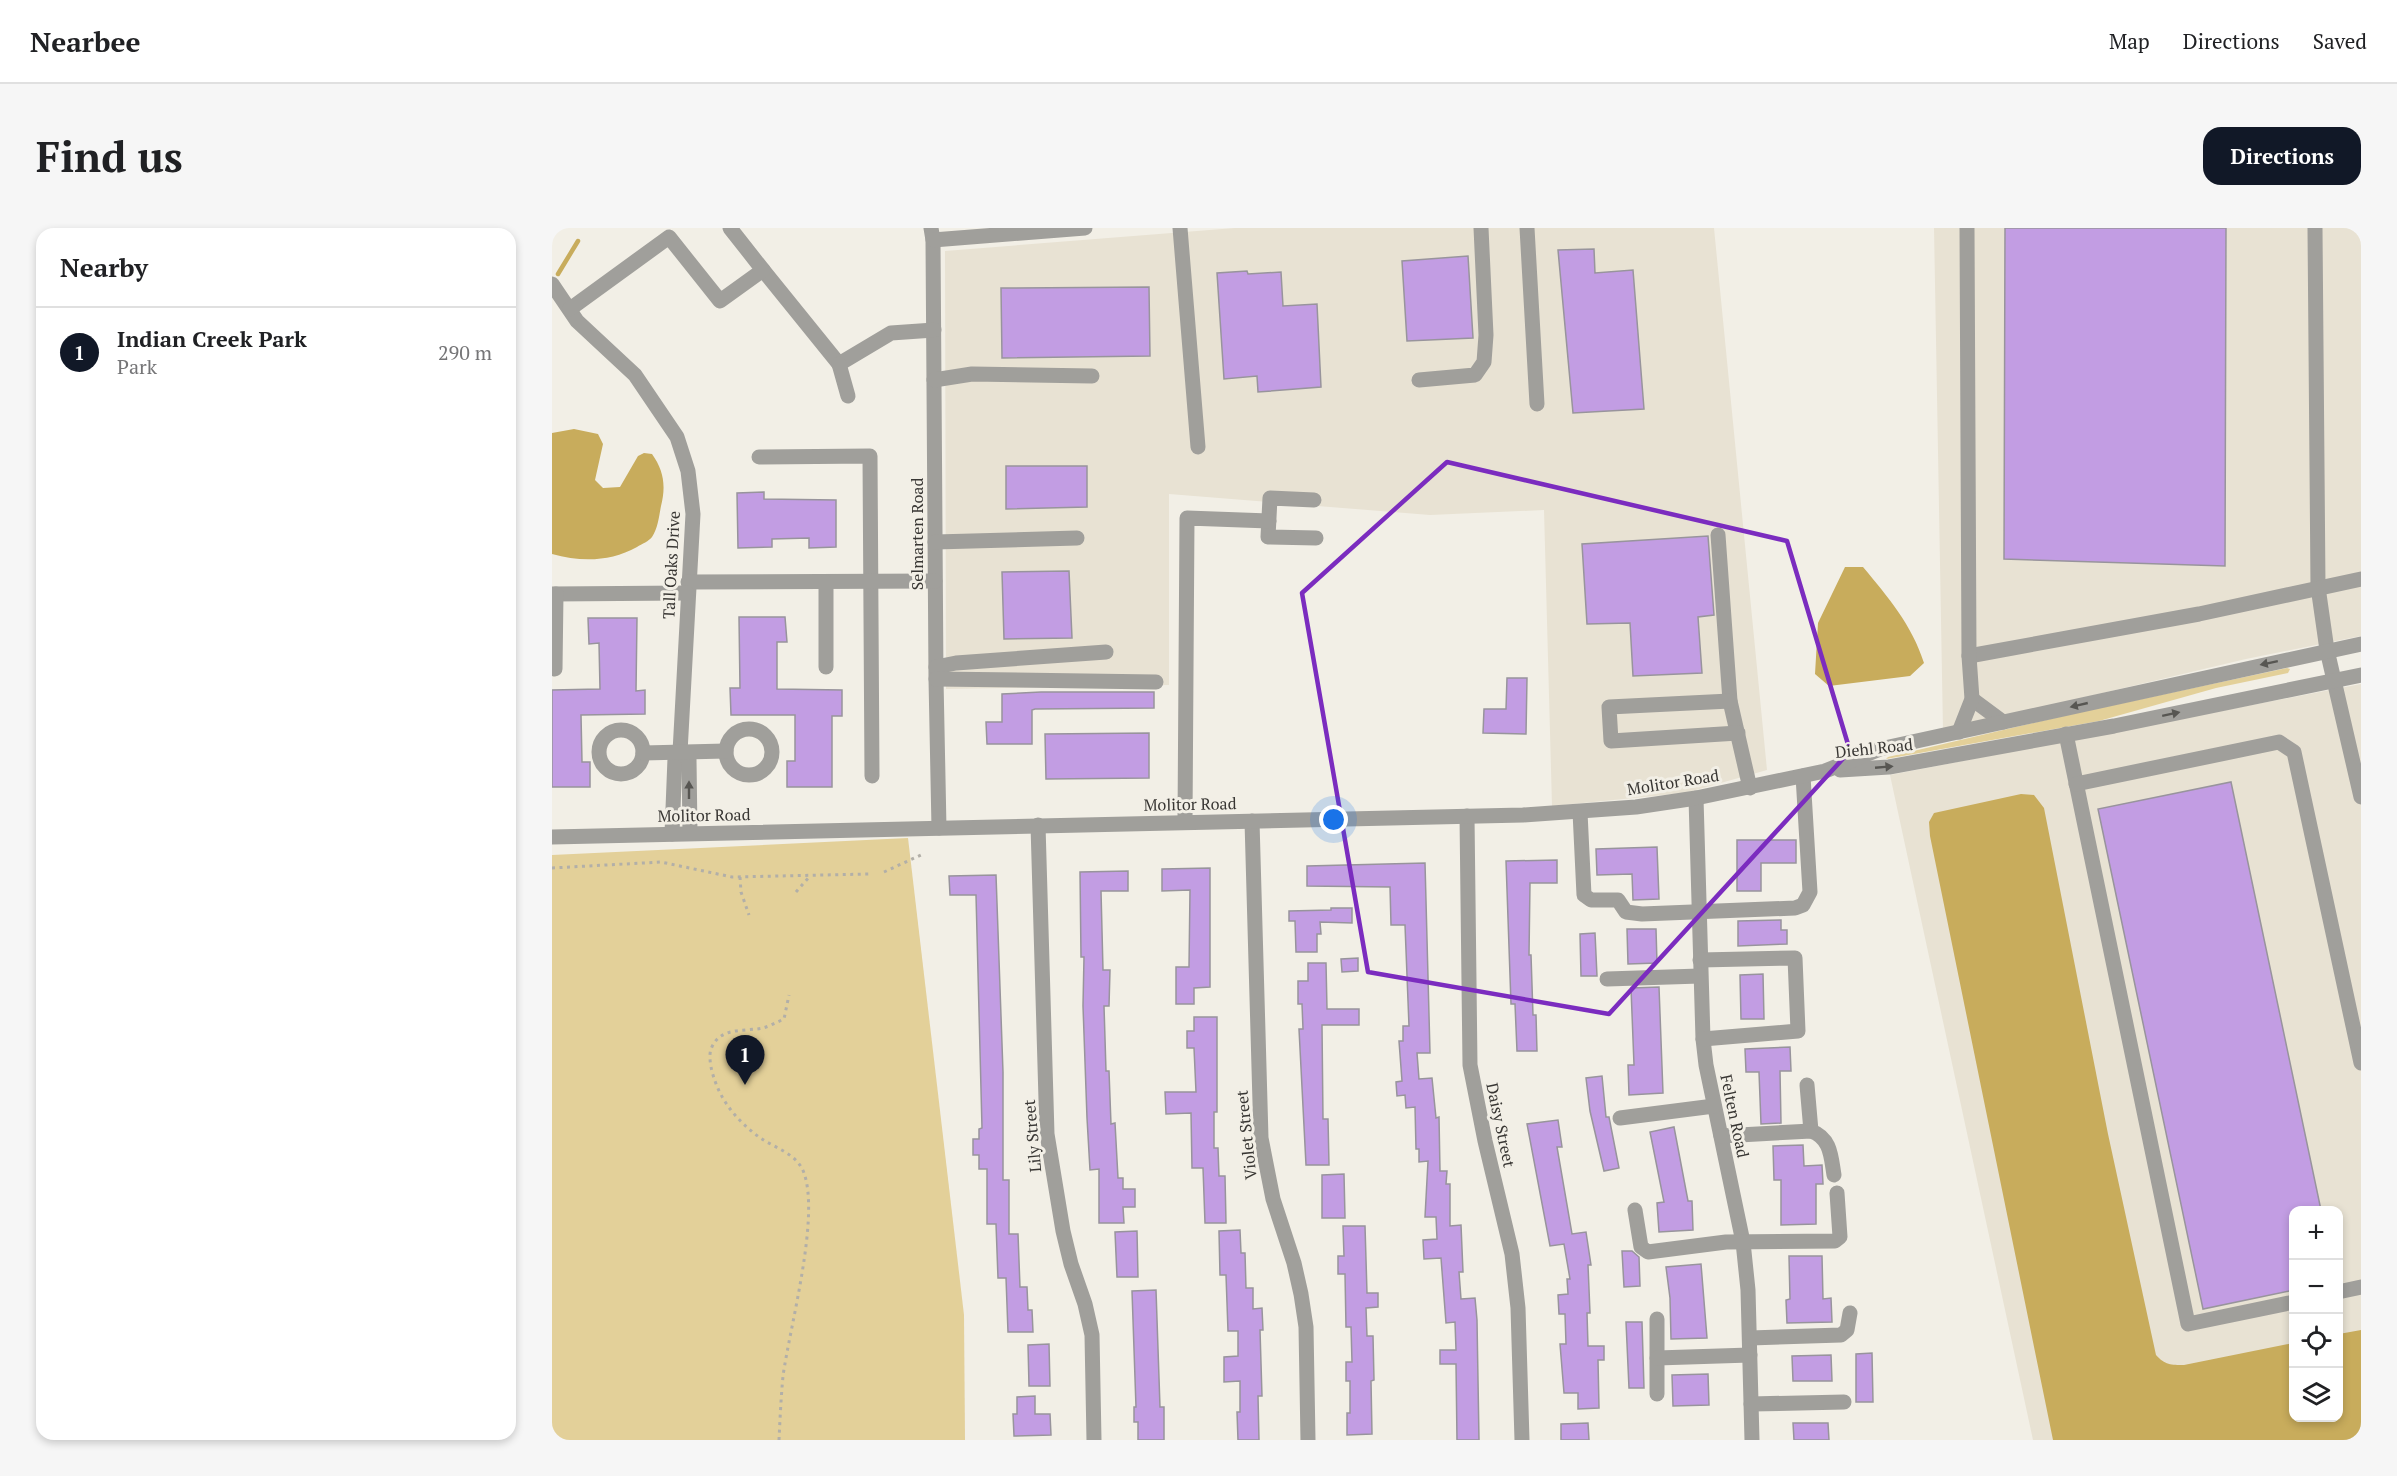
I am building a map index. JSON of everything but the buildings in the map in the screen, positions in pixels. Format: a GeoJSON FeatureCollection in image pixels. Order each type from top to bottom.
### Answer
{"type":"FeatureCollection","features":[{"type":"Feature","properties":{"kind":"street"},"geometry":{"type":"LineString","coordinates":[[730,228],[839,364],[848,396]]}},
{"type":"Feature","properties":{"kind":"street"},"geometry":{"type":"LineString","coordinates":[[932,234],[1085,228]]}},
{"type":"Feature","properties":{"kind":"street"},"geometry":{"type":"LineString","coordinates":[[1180,228],[1198,447]]}},
{"type":"Feature","properties":{"kind":"street"},"geometry":{"type":"LineString","coordinates":[[1419,380],[1474,375],[1484,362],[1486,335],[1480,228]]}},
{"type":"Feature","properties":{"kind":"street"},"geometry":{"type":"LineString","coordinates":[[1527,228],[1537,404]]}},
{"type":"Feature","properties":{"kind":"street"},"geometry":{"type":"LineString","coordinates":[[1959,732],[1972,699],[1969,656],[1967,228]]}},
{"type":"Feature","properties":{"kind":"street"},"geometry":{"type":"LineString","coordinates":[[2315,228],[2318,587],[2327,651],[2361,797]]}},
{"type":"Feature","properties":{"kind":"street","name":"Selmarten Road"},"geometry":{"type":"LineString","coordinates":[[932,234],[939,828]]}},
{"type":"Feature","properties":{"kind":"street"},"geometry":{"type":"LineString","coordinates":[[570,309],[669,237],[720,301],[763,270]]}},
{"type":"Feature","properties":{"kind":"street","name":"Tall Oaks Drive"},"geometry":{"type":"LineString","coordinates":[[552,284],[577,321],[635,375],[677,437],[688,471],[693,514],[680,752],[675,758],[672,834]]}},
{"type":"Feature","properties":{"kind":"street"},"geometry":{"type":"LineString","coordinates":[[839,364],[891,333],[934,330]]}},
{"type":"Feature","properties":{"kind":"street"},"geometry":{"type":"LineString","coordinates":[[934,380],[972,374],[1092,376]]}},
{"type":"Feature","properties":{"kind":"street"},"geometry":{"type":"LineString","coordinates":[[759,457],[870,456],[872,776]]}},
{"type":"Feature","properties":{"kind":"street"},"geometry":{"type":"LineString","coordinates":[[1314,500],[1270,498],[1268,537],[1316,538]]}},
{"type":"Feature","properties":{"kind":"street"},"geometry":{"type":"LineString","coordinates":[[1185,822],[1187,518],[1269,521]]}},
{"type":"Feature","properties":{"kind":"street"},"geometry":{"type":"LineString","coordinates":[[1718,535],[1730,701],[1750,788]]}},
{"type":"Feature","properties":{"kind":"street"},"geometry":{"type":"LineString","coordinates":[[935,542],[1077,538]]}},
{"type":"Feature","properties":{"kind":"street"},"geometry":{"type":"LineString","coordinates":[[1969,656],[2199,614],[2361,579]]}},
{"type":"Feature","properties":{"kind":"street"},"geometry":{"type":"LineString","coordinates":[[555,669],[554,594],[688,587],[935,581]]}},
{"type":"Feature","properties":{"kind":"street"},"geometry":{"type":"LineString","coordinates":[[826,583],[826,667]]}},
{"type":"Feature","properties":{"kind":"street","name":"Diehl Road"},"geometry":{"type":"LineString","coordinates":[[1825,771],[1880,749],[2361,644]]}},
{"type":"Feature","properties":{"kind":"street"},"geometry":{"type":"LineString","coordinates":[[936,673],[956,663],[1106,652]]}},
{"type":"Feature","properties":{"kind":"street"},"geometry":{"type":"LineString","coordinates":[[936,673],[1156,682]]}},
{"type":"Feature","properties":{"kind":"street","name":"Diehl Road"},"geometry":{"type":"LineString","coordinates":[[1825,771],[1889,767],[2361,675]]}},
{"type":"Feature","properties":{"kind":"street"},"geometry":{"type":"LineString","coordinates":[[1972,699],[2002,722]]}},
{"type":"Feature","properties":{"kind":"street"},"geometry":{"type":"LineString","coordinates":[[1730,701],[1609,707],[1611,741],[1738,733]]}},
{"type":"Feature","properties":{"kind":"street"},"geometry":{"type":"LineString","coordinates":[[2066,734],[2188,1324],[2289,1303]]}},
{"type":"Feature","properties":{"kind":"street"},"geometry":{"type":"LineString","coordinates":[[2076,784],[2279,742],[2294,752],[2361,1063]]}},
{"type":"Feature","properties":{"kind":"street"},"geometry":{"type":"LineString","coordinates":[[643,753],[726,751]]}},
{"type":"Feature","properties":{"kind":"street","name":"Tall Oaks Drive"},"geometry":{"type":"LineString","coordinates":[[680,752],[689,759],[690,833]]}},
{"type":"Feature","properties":{"kind":"street","name":"Molitor Road"},"geometry":{"type":"LineString","coordinates":[[552,837],[1580,812],[1696,798],[1825,771]]}},
{"type":"Feature","properties":{"kind":"street"},"geometry":{"type":"LineString","coordinates":[[1580,812],[1584,895],[1591,900],[1618,900],[1626,912],[1796,908],[1803,905],[1810,892],[1803,776]]}},
{"type":"Feature","properties":{"kind":"street","name":"Felten Road"},"geometry":{"type":"LineString","coordinates":[[1696,798],[1703,1039],[1714,1106],[1743,1242],[1750,1338],[1752,1440]]}},
{"type":"Feature","properties":{"kind":"street","name":"Daisy Street"},"geometry":{"type":"LineString","coordinates":[[1467,816],[1470,1065],[1485,1141],[1512,1254],[1518,1308],[1522,1440]]}},
{"type":"Feature","properties":{"kind":"street","name":"Violet Street"},"geometry":{"type":"LineString","coordinates":[[1252,821],[1261,1138],[1273,1199],[1294,1263],[1301,1294],[1306,1327],[1308,1440]]}},
{"type":"Feature","properties":{"kind":"street","name":"Lily Street"},"geometry":{"type":"LineString","coordinates":[[1038,825],[1047,1134],[1063,1231],[1092,1335],[1094,1440]]}},
{"type":"Feature","properties":{"kind":"street"},"geometry":{"type":"LineString","coordinates":[[1607,979],[1795,958],[1798,1031],[1703,1039]]}},
{"type":"Feature","properties":{"kind":"street"},"geometry":{"type":"LineString","coordinates":[[1808,1085],[1811,1131]]}},
{"type":"Feature","properties":{"kind":"street"},"geometry":{"type":"LineString","coordinates":[[1620,1118],[1714,1106]]}},
{"type":"Feature","properties":{"kind":"street"},"geometry":{"type":"LineString","coordinates":[[1721,1136],[1811,1131],[1819,1134],[1825,1140],[1830,1150],[1834,1175]]}},
{"type":"Feature","properties":{"kind":"street"},"geometry":{"type":"LineString","coordinates":[[1635,1210],[1641,1247],[1648,1252],[1743,1242],[1839,1239],[1837,1193]]}},
{"type":"Feature","properties":{"kind":"street"},"geometry":{"type":"LineString","coordinates":[[2343,1291],[2361,1287]]}},
{"type":"Feature","properties":{"kind":"street"},"geometry":{"type":"LineString","coordinates":[[1750,1338],[1841,1335],[1847,1330],[1850,1313]]}},
{"type":"Feature","properties":{"kind":"street"},"geometry":{"type":"LineString","coordinates":[[1657,1319],[1657,1394]]}},
{"type":"Feature","properties":{"kind":"street"},"geometry":{"type":"LineString","coordinates":[[1657,1358],[1750,1355]]}},
{"type":"Feature","properties":{"kind":"street"},"geometry":{"type":"LineString","coordinates":[[1751,1404],[1844,1402]]}},
{"type":"Feature","properties":{"kind":"path"},"geometry":{"type":"LineString","coordinates":[[884,872],[923,854]]}},
{"type":"Feature","properties":{"kind":"path"},"geometry":{"type":"LineString","coordinates":[[552,868],[661,862],[740,877],[870,874]]}},
{"type":"Feature","properties":{"kind":"path"},"geometry":{"type":"LineString","coordinates":[[796,892],[810,876]]}},
{"type":"Feature","properties":{"kind":"path"},"geometry":{"type":"LineString","coordinates":[[740,877],[741,892],[749,915]]}},
{"type":"Feature","properties":{"kind":"path"},"geometry":{"type":"LineString","coordinates":[[779,1440],[783,1378],[808,1215],[807,1187],[804,1170],[789,1154],[760,1138],[738,1121],[719,1094],[712,1072],[711,1050],[721,1036],[735,1030],[763,1028],[784,1019],[789,995]]}},
{"type":"Feature","properties":{"kind":"highlighted area"},"geometry":{"type":"Polygon","coordinates":[[[1447,462],[1787,541],[1850,751],[1609,1014],[1368,972],[1302,593],[1447,462]]]}},
{"type":"Feature","properties":{"kind":"shaded area"},"geometry":{"type":"Polygon","coordinates":[[[1235,228],[1714,228],[1767,770],[1685,793],[1552,806],[1544,510],[1430,515],[1169,494],[1169,685],[946,689],[945,251],[1235,228]]]}},
{"type":"Feature","properties":{"kind":"shaded area"},"geometry":{"type":"Polygon","coordinates":[[[1934,228],[2361,228],[2361,636],[2246,659],[1943,731],[1934,228]]]}},
{"type":"Feature","properties":{"kind":"shaded area"},"geometry":{"type":"Polygon","coordinates":[[[574,429],[598,434],[603,444],[595,480],[603,488],[620,487],[638,456],[644,453],[652,454],[659,466],[663,479],[663,492],[657,526],[652,537],[627,552],[595,559],[552,554],[552,433],[574,429]]]}},
{"type":"Feature","properties":{"kind":"shaded area"},"geometry":{"type":"Polygon","coordinates":[[[1845,567],[1863,567],[1906,624],[1924,663],[1910,676],[1829,686],[1815,674],[1818,623],[1845,567]]]}},
{"type":"Feature","properties":{"kind":"shaded area"},"geometry":{"type":"Polygon","coordinates":[[[2290,669],[2288,673],[2216,688],[2099,721],[1886,759],[2076,713],[2290,669]]]}},
{"type":"Feature","properties":{"kind":"shaded area"},"geometry":{"type":"Polygon","coordinates":[[[2361,684],[2361,1440],[2033,1440],[1890,775],[2361,684]]]}},
{"type":"Feature","properties":{"kind":"shaded area"},"geometry":{"type":"Polygon","coordinates":[[[2021,794],[2034,795],[2044,808],[2108,1134],[2156,1355],[2168,1364],[2184,1365],[2289,1344],[2289,1422],[2343,1422],[2343,1333],[2361,1330],[2361,1440],[2053,1440],[1930,836],[1929,822],[1934,813],[2021,794]]]}},
{"type":"Feature","properties":{"kind":"shaded area"},"geometry":{"type":"Polygon","coordinates":[[[908,838],[964,1315],[965,1440],[552,1440],[552,855],[908,838]]]}},
{"type":"Feature","properties":{"kind":"waterway"},"geometry":{"type":"LineString","coordinates":[[558,274],[578,241]]}},
{"type":"Feature","properties":{"kind":"place","name":"Indian Creek Park"},"geometry":{"type":"Point","coordinates":[745,1085]}}]}
